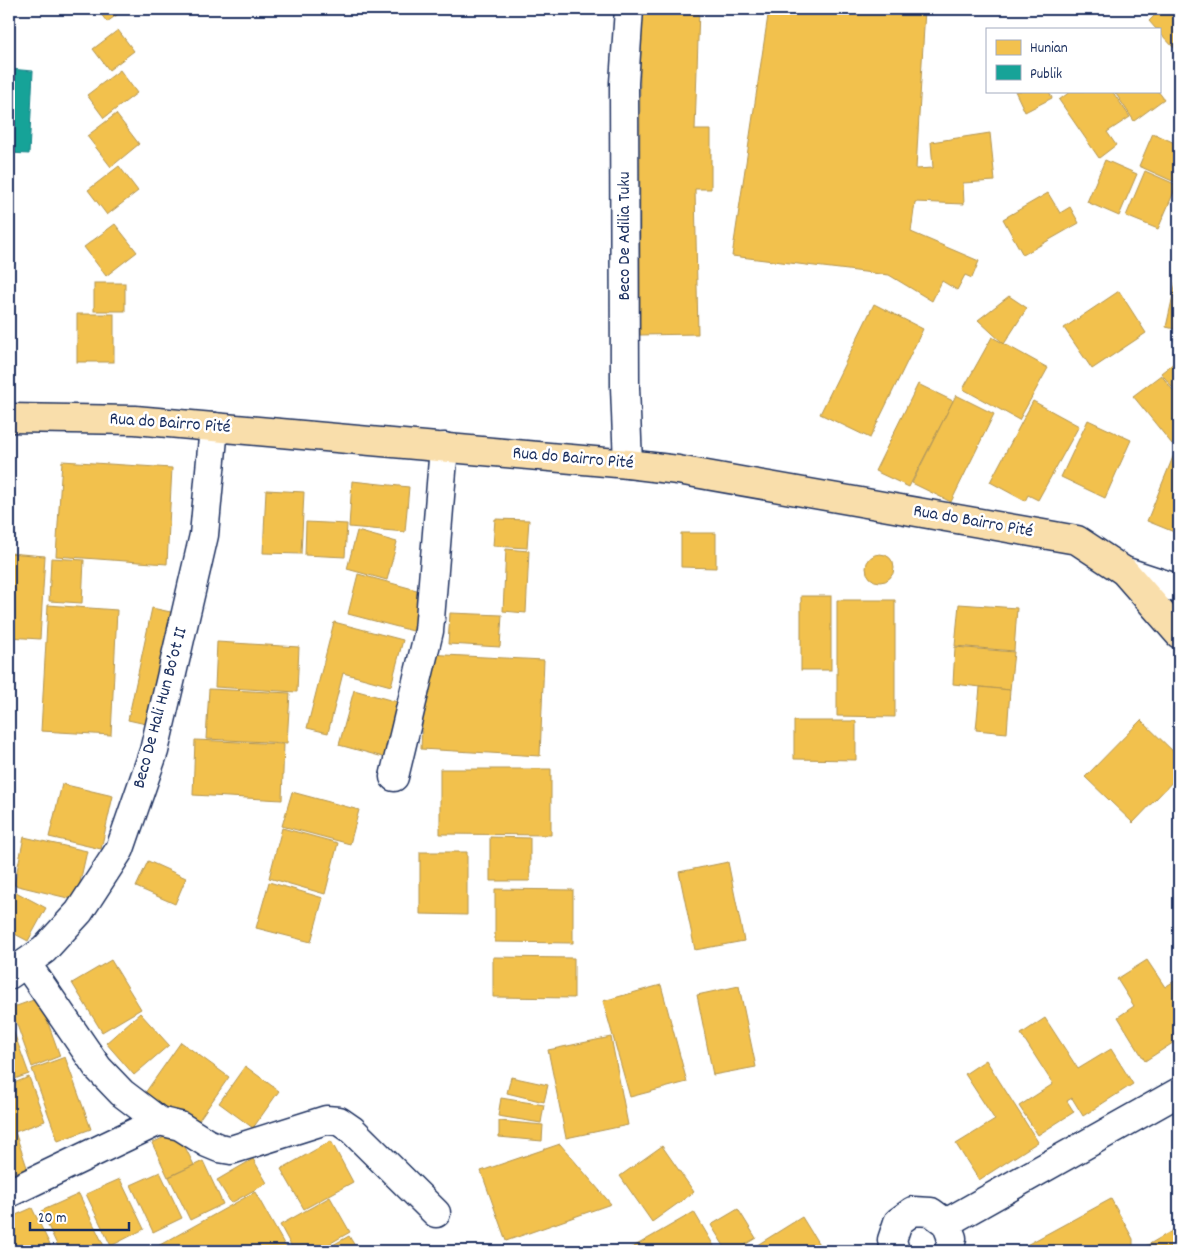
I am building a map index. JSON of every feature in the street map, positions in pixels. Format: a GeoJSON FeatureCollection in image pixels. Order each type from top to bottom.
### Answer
{"type":"FeatureCollection","features":[{"type":"Feature","properties":{"kind":"main road","name":"Rua do Bairro Pité"},"geometry":{"type":"LineString","coordinates":[[9,418],[135,420],[628,464],[678,470],[1077,540],[1124,571],[1179,634]]}},
{"type":"Feature","properties":{"kind":"street","name":"Beco De Adilia Tuku"},"geometry":{"type":"LineString","coordinates":[[628,464],[625,387],[624,83],[630,9]]}},
{"type":"Feature","properties":{"kind":"street","name":"Beco De Hali Hun Bo’ot II"},"geometry":{"type":"LineString","coordinates":[[17,969],[44,950],[79,912],[120,848],[154,751],[204,535],[214,427]]}},
{"type":"Feature","properties":{"kind":"street"},"geometry":{"type":"LineString","coordinates":[[394,777],[429,631],[444,447]]}},
{"type":"Feature","properties":{"kind":"street"},"geometry":{"type":"LineString","coordinates":[[1124,571],[1179,589]]}},
{"type":"Feature","properties":{"kind":"street"},"geometry":{"type":"LineString","coordinates":[[17,969],[98,1068],[122,1093],[159,1121],[180,1126],[207,1143],[231,1150],[326,1120],[339,1121],[352,1130],[436,1213]]}},
{"type":"Feature","properties":{"kind":"street"},"geometry":{"type":"LineString","coordinates":[[946,1223],[1179,1092]]}},
{"type":"Feature","properties":{"kind":"street"},"geometry":{"type":"LineString","coordinates":[[9,1193],[159,1121]]}},
{"type":"Feature","properties":{"kind":"street"},"geometry":{"type":"LineString","coordinates":[[895,1251],[892,1240],[898,1222],[913,1211],[932,1212],[946,1223],[952,1238],[949,1251]]}},
{"type":"Feature","properties":{"kind":"building: Hunian"},"geometry":{"type":"Polygon","coordinates":[[[97,9],[125,9],[107,22],[97,9]]]}},
{"type":"Feature","properties":{"kind":"building: Hunian"},"geometry":{"type":"Polygon","coordinates":[[[640,9],[699,9],[695,130],[711,130],[711,189],[695,189],[698,334],[640,335],[640,9]]]}},
{"type":"Feature","properties":{"kind":"building: Hunian"},"geometry":{"type":"Polygon","coordinates":[[[769,9],[925,9],[916,169],[933,168],[931,142],[990,133],[995,181],[963,183],[964,204],[915,202],[911,232],[979,261],[972,278],[965,275],[957,290],[942,281],[932,301],[889,275],[732,256],[769,9]]]}},
{"type":"Feature","properties":{"kind":"building: Hunian"},"geometry":{"type":"Polygon","coordinates":[[[1161,9],[1179,9],[1179,45],[1175,49],[1160,33],[1160,28],[1155,28],[1149,21],[1161,9]]]}},
{"type":"Feature","properties":{"kind":"building: Hunian"},"geometry":{"type":"Polygon","coordinates":[[[118,30],[134,51],[109,70],[93,49],[118,30]]]}},
{"type":"Feature","properties":{"kind":"building: Hunian"},"geometry":{"type":"Polygon","coordinates":[[[120,70],[137,93],[104,118],[87,95],[120,70]]]}},
{"type":"Feature","properties":{"kind":"building: Hunian"},"geometry":{"type":"Polygon","coordinates":[[[1015,92],[1049,92],[1052,98],[1025,112],[1015,92]]]}},
{"type":"Feature","properties":{"kind":"building: Hunian"},"geometry":{"type":"Polygon","coordinates":[[[1070,92],[1113,92],[1130,117],[1107,132],[1116,145],[1099,158],[1059,100],[1070,92]]]}},
{"type":"Feature","properties":{"kind":"building: Hunian"},"geometry":{"type":"Polygon","coordinates":[[[1115,92],[1159,92],[1164,99],[1134,121],[1115,92]]]}},
{"type":"Feature","properties":{"kind":"building: Hunian"},"geometry":{"type":"Polygon","coordinates":[[[116,114],[139,144],[111,167],[87,136],[116,114]]]}},
{"type":"Feature","properties":{"kind":"building: Hunian"},"geometry":{"type":"Polygon","coordinates":[[[1153,133],[1179,145],[1179,184],[1139,166],[1153,133]]]}},
{"type":"Feature","properties":{"kind":"building: Hunian"},"geometry":{"type":"Polygon","coordinates":[[[1105,160],[1137,174],[1119,216],[1087,202],[1105,160]]]}},
{"type":"Feature","properties":{"kind":"building: Hunian"},"geometry":{"type":"Polygon","coordinates":[[[119,166],[138,191],[107,215],[88,190],[119,166]]]}},
{"type":"Feature","properties":{"kind":"building: Hunian"},"geometry":{"type":"Polygon","coordinates":[[[1145,171],[1177,185],[1158,229],[1126,216],[1145,171]]]}},
{"type":"Feature","properties":{"kind":"building: Hunian"},"geometry":{"type":"Polygon","coordinates":[[[1048,193],[1060,213],[1070,207],[1079,223],[1023,255],[1003,219],[1048,193]]]}},
{"type":"Feature","properties":{"kind":"building: Hunian"},"geometry":{"type":"Polygon","coordinates":[[[115,224],[137,252],[106,276],[84,247],[115,224]]]}},
{"type":"Feature","properties":{"kind":"building: Hunian"},"geometry":{"type":"Polygon","coordinates":[[[1176,282],[1179,283],[1179,330],[1166,327],[1176,282]]]}},
{"type":"Feature","properties":{"kind":"building: Hunian"},"geometry":{"type":"Polygon","coordinates":[[[94,283],[125,283],[125,311],[94,311],[94,283]]]}},
{"type":"Feature","properties":{"kind":"building: Hunian"},"geometry":{"type":"Polygon","coordinates":[[[1119,291],[1146,333],[1092,369],[1064,328],[1119,291]]]}},
{"type":"Feature","properties":{"kind":"building: Hunian"},"geometry":{"type":"Polygon","coordinates":[[[1009,296],[1027,308],[1004,344],[978,320],[1009,296]]]}},
{"type":"Feature","properties":{"kind":"building: Hunian"},"geometry":{"type":"Polygon","coordinates":[[[874,304],[923,329],[870,438],[820,414],[874,304]]]}},
{"type":"Feature","properties":{"kind":"building: Hunian"},"geometry":{"type":"Polygon","coordinates":[[[77,314],[114,314],[114,362],[77,362],[77,314]]]}},
{"type":"Feature","properties":{"kind":"building: Hunian"},"geometry":{"type":"Polygon","coordinates":[[[992,337],[1048,368],[1019,420],[963,389],[992,337]]]}},
{"type":"Feature","properties":{"kind":"building: Hunian"},"geometry":{"type":"Polygon","coordinates":[[[1179,359],[1179,396],[1161,373],[1179,359]]]}},
{"type":"Feature","properties":{"kind":"building: Hunian"},"geometry":{"type":"Polygon","coordinates":[[[1161,375],[1179,398],[1179,439],[1172,444],[1133,396],[1161,375]]]}},
{"type":"Feature","properties":{"kind":"building: Hunian"},"geometry":{"type":"Polygon","coordinates":[[[918,384],[953,401],[909,487],[875,471],[918,384]]]}},
{"type":"Feature","properties":{"kind":"building: Hunian"},"geometry":{"type":"Polygon","coordinates":[[[956,395],[994,414],[951,502],[912,483],[956,395]]]}},
{"type":"Feature","properties":{"kind":"building: Hunian"},"geometry":{"type":"Polygon","coordinates":[[[1033,401],[1079,426],[1038,500],[1028,495],[1025,501],[990,482],[1033,401]]]}},
{"type":"Feature","properties":{"kind":"building: Hunian"},"geometry":{"type":"Polygon","coordinates":[[[1088,420],[1131,440],[1105,498],[1061,477],[1088,420]]]}},
{"type":"Feature","properties":{"kind":"building: Hunian"},"geometry":{"type":"Polygon","coordinates":[[[1175,452],[1179,454],[1179,534],[1147,521],[1175,452]]]}},
{"type":"Feature","properties":{"kind":"building: Hunian"},"geometry":{"type":"Polygon","coordinates":[[[62,461],[172,468],[167,564],[56,556],[62,461]]]}},
{"type":"Feature","properties":{"kind":"building: Hunian"},"geometry":{"type":"Polygon","coordinates":[[[352,481],[409,487],[405,532],[349,527],[352,481]]]}},
{"type":"Feature","properties":{"kind":"building: Hunian"},"geometry":{"type":"Polygon","coordinates":[[[266,490],[304,492],[301,554],[263,553],[266,490]]]}},
{"type":"Feature","properties":{"kind":"building: Hunian"},"geometry":{"type":"Polygon","coordinates":[[[495,519],[529,520],[527,548],[493,546],[495,519]]]}},
{"type":"Feature","properties":{"kind":"building: Hunian"},"geometry":{"type":"Polygon","coordinates":[[[306,522],[347,524],[345,557],[305,555],[306,522]]]}},
{"type":"Feature","properties":{"kind":"building: Hunian"},"geometry":{"type":"Polygon","coordinates":[[[357,531],[397,542],[387,580],[347,569],[357,531]]]}},
{"type":"Feature","properties":{"kind":"building: Hunian"},"geometry":{"type":"Polygon","coordinates":[[[681,533],[716,533],[716,568],[681,567],[681,533]]]}},
{"type":"Feature","properties":{"kind":"building: Hunian"},"geometry":{"type":"Polygon","coordinates":[[[506,549],[529,551],[526,613],[503,611],[506,549]]]}},
{"type":"Feature","properties":{"kind":"building: Hunian"},"geometry":{"type":"Polygon","coordinates":[[[9,553],[45,556],[40,639],[9,637],[9,553]]]}},
{"type":"Feature","properties":{"kind":"building: Hunian"},"geometry":{"type":"Polygon","coordinates":[[[880,554],[890,558],[894,568],[890,578],[880,582],[870,578],[866,568],[870,558],[880,554]]]}},
{"type":"Feature","properties":{"kind":"building: Hunian"},"geometry":{"type":"Polygon","coordinates":[[[51,558],[84,560],[82,603],[49,601],[51,558]]]}},
{"type":"Feature","properties":{"kind":"building: Hunian"},"geometry":{"type":"Polygon","coordinates":[[[358,574],[424,592],[413,631],[348,614],[358,574]]]}},
{"type":"Feature","properties":{"kind":"building: Hunian"},"geometry":{"type":"Polygon","coordinates":[[[801,596],[831,596],[831,670],[801,670],[801,596]]]}},
{"type":"Feature","properties":{"kind":"building: Hunian"},"geometry":{"type":"Polygon","coordinates":[[[837,600],[895,600],[895,717],[837,716],[837,600]]]}},
{"type":"Feature","properties":{"kind":"building: Hunian"},"geometry":{"type":"Polygon","coordinates":[[[959,604],[1017,608],[1014,651],[955,646],[959,604]]]}},
{"type":"Feature","properties":{"kind":"building: Hunian"},"geometry":{"type":"Polygon","coordinates":[[[48,605],[117,610],[111,735],[41,731],[48,605]]]}},
{"type":"Feature","properties":{"kind":"building: Hunian"},"geometry":{"type":"Polygon","coordinates":[[[152,608],[180,614],[155,726],[128,720],[152,608]]]}},
{"type":"Feature","properties":{"kind":"building: Hunian"},"geometry":{"type":"Polygon","coordinates":[[[450,613],[502,615],[500,647],[448,644],[450,613]]]}},
{"type":"Feature","properties":{"kind":"building: Hunian"},"geometry":{"type":"Polygon","coordinates":[[[334,622],[403,640],[391,686],[343,673],[328,733],[307,728],[334,622]]]}},
{"type":"Feature","properties":{"kind":"building: Hunian"},"geometry":{"type":"Polygon","coordinates":[[[217,642],[299,647],[297,692],[215,687],[217,642]]]}},
{"type":"Feature","properties":{"kind":"building: Hunian"},"geometry":{"type":"Polygon","coordinates":[[[955,647],[1014,652],[1010,690],[953,684],[955,647]]]}},
{"type":"Feature","properties":{"kind":"building: Hunian"},"geometry":{"type":"Polygon","coordinates":[[[425,654],[544,660],[540,756],[421,749],[425,654]]]}},
{"type":"Feature","properties":{"kind":"building: Hunian"},"geometry":{"type":"Polygon","coordinates":[[[980,687],[1010,690],[1007,733],[976,730],[980,687]]]}},
{"type":"Feature","properties":{"kind":"building: Hunian"},"geometry":{"type":"Polygon","coordinates":[[[209,689],[290,693],[287,743],[206,739],[209,689]]]}},
{"type":"Feature","properties":{"kind":"building: Hunian"},"geometry":{"type":"Polygon","coordinates":[[[354,690],[401,703],[387,758],[339,745],[354,690]]]}},
{"type":"Feature","properties":{"kind":"building: Hunian"},"geometry":{"type":"Polygon","coordinates":[[[1141,720],[1179,757],[1179,775],[1133,823],[1085,777],[1141,720]]]}},
{"type":"Feature","properties":{"kind":"building: Hunian"},"geometry":{"type":"Polygon","coordinates":[[[794,721],[856,721],[856,760],[794,759],[794,721]]]}},
{"type":"Feature","properties":{"kind":"building: Hunian"},"geometry":{"type":"Polygon","coordinates":[[[195,740],[284,744],[282,800],[193,795],[195,740]]]}},
{"type":"Feature","properties":{"kind":"building: Hunian"},"geometry":{"type":"Polygon","coordinates":[[[440,769],[551,769],[551,835],[440,834],[440,769]]]}},
{"type":"Feature","properties":{"kind":"building: Hunian"},"geometry":{"type":"Polygon","coordinates":[[[62,784],[113,796],[101,849],[49,837],[62,784]]]}},
{"type":"Feature","properties":{"kind":"building: Hunian"},"geometry":{"type":"Polygon","coordinates":[[[292,792],[359,810],[350,844],[282,826],[292,792]]]}},
{"type":"Feature","properties":{"kind":"building: Hunian"},"geometry":{"type":"Polygon","coordinates":[[[282,828],[338,843],[325,894],[269,878],[282,828]]]}},
{"type":"Feature","properties":{"kind":"building: Hunian"},"geometry":{"type":"Polygon","coordinates":[[[24,837],[87,851],[76,900],[14,885],[24,837]]]}},
{"type":"Feature","properties":{"kind":"building: Hunian"},"geometry":{"type":"Polygon","coordinates":[[[490,837],[530,838],[530,881],[490,881],[490,837]]]}},
{"type":"Feature","properties":{"kind":"building: Hunian"},"geometry":{"type":"Polygon","coordinates":[[[420,852],[467,852],[467,915],[420,914],[420,852]]]}},
{"type":"Feature","properties":{"kind":"building: Hunian"},"geometry":{"type":"Polygon","coordinates":[[[148,861],[186,878],[175,904],[136,887],[148,861]]]}},
{"type":"Feature","properties":{"kind":"building: Hunian"},"geometry":{"type":"Polygon","coordinates":[[[728,862],[744,941],[695,950],[679,872],[728,862]]]}},
{"type":"Feature","properties":{"kind":"building: Hunian"},"geometry":{"type":"Polygon","coordinates":[[[269,882],[323,898],[311,942],[256,928],[269,882]]]}},
{"type":"Feature","properties":{"kind":"building: Hunian"},"geometry":{"type":"Polygon","coordinates":[[[495,889],[573,890],[573,943],[495,942],[495,889]]]}},
{"type":"Feature","properties":{"kind":"building: Hunian"},"geometry":{"type":"Polygon","coordinates":[[[16,892],[46,908],[28,941],[9,931],[9,906],[16,892]]]}},
{"type":"Feature","properties":{"kind":"building: Hunian"},"geometry":{"type":"Polygon","coordinates":[[[493,957],[574,958],[574,998],[493,997],[493,957]]]}},
{"type":"Feature","properties":{"kind":"building: Hunian"},"geometry":{"type":"Polygon","coordinates":[[[111,960],[141,1009],[102,1032],[72,983],[111,960]]]}},
{"type":"Feature","properties":{"kind":"building: Hunian"},"geometry":{"type":"Polygon","coordinates":[[[1147,960],[1165,987],[1179,978],[1179,1039],[1145,1061],[1118,1017],[1134,1006],[1117,979],[1147,960]]]}},
{"type":"Feature","properties":{"kind":"building: Hunian"},"geometry":{"type":"Polygon","coordinates":[[[661,985],[687,1082],[630,1097],[603,1001],[661,985]]]}},
{"type":"Feature","properties":{"kind":"building: Hunian"},"geometry":{"type":"Polygon","coordinates":[[[739,986],[756,1067],[713,1075],[697,995],[739,986]]]}},
{"type":"Feature","properties":{"kind":"building: Hunian"},"geometry":{"type":"Polygon","coordinates":[[[39,998],[60,1056],[32,1067],[11,1008],[39,998]]]}},
{"type":"Feature","properties":{"kind":"building: Hunian"},"geometry":{"type":"Polygon","coordinates":[[[140,1013],[169,1045],[134,1075],[106,1043],[140,1013]]]}},
{"type":"Feature","properties":{"kind":"building: Hunian"},"geometry":{"type":"Polygon","coordinates":[[[1045,1018],[1078,1069],[1111,1049],[1133,1084],[1083,1116],[1072,1098],[1067,1101],[1074,1112],[1038,1135],[1019,1106],[1053,1084],[1021,1034],[1045,1018]]]}},
{"type":"Feature","properties":{"kind":"building: Hunian"},"geometry":{"type":"Polygon","coordinates":[[[9,1019],[29,1074],[9,1081],[9,1019]]]}},
{"type":"Feature","properties":{"kind":"building: Hunian"},"geometry":{"type":"Polygon","coordinates":[[[611,1037],[628,1125],[566,1138],[548,1050],[611,1037]]]}},
{"type":"Feature","properties":{"kind":"building: Hunian"},"geometry":{"type":"Polygon","coordinates":[[[181,1042],[229,1077],[194,1127],[145,1093],[181,1042]]]}},
{"type":"Feature","properties":{"kind":"building: Hunian"},"geometry":{"type":"Polygon","coordinates":[[[65,1057],[91,1129],[58,1141],[32,1069],[65,1057]]]}},
{"type":"Feature","properties":{"kind":"building: Hunian"},"geometry":{"type":"Polygon","coordinates":[[[986,1060],[1038,1142],[979,1180],[956,1144],[995,1120],[965,1074],[986,1060]]]}},
{"type":"Feature","properties":{"kind":"building: Hunian"},"geometry":{"type":"Polygon","coordinates":[[[245,1066],[279,1091],[253,1128],[219,1103],[245,1066]]]}},
{"type":"Feature","properties":{"kind":"building: Hunian"},"geometry":{"type":"Polygon","coordinates":[[[29,1077],[45,1121],[15,1132],[29,1173],[9,1180],[9,1085],[29,1077]]]}},
{"type":"Feature","properties":{"kind":"building: Hunian"},"geometry":{"type":"Polygon","coordinates":[[[511,1077],[548,1085],[544,1102],[507,1093],[511,1077]]]}},
{"type":"Feature","properties":{"kind":"building: Hunian"},"geometry":{"type":"Polygon","coordinates":[[[501,1098],[544,1105],[541,1123],[498,1116],[501,1098]]]}},
{"type":"Feature","properties":{"kind":"building: Hunian"},"geometry":{"type":"Polygon","coordinates":[[[499,1121],[543,1125],[542,1141],[499,1137],[499,1121]]]}},
{"type":"Feature","properties":{"kind":"building: Hunian"},"geometry":{"type":"Polygon","coordinates":[[[177,1131],[194,1165],[168,1177],[152,1143],[177,1131]]]}},
{"type":"Feature","properties":{"kind":"building: Hunian"},"geometry":{"type":"Polygon","coordinates":[[[331,1141],[353,1182],[304,1209],[281,1169],[331,1141]]]}},
{"type":"Feature","properties":{"kind":"building: Hunian"},"geometry":{"type":"Polygon","coordinates":[[[560,1144],[611,1204],[506,1241],[481,1171],[560,1144]]]}},
{"type":"Feature","properties":{"kind":"building: Hunian"},"geometry":{"type":"Polygon","coordinates":[[[662,1146],[694,1192],[652,1222],[620,1176],[662,1146]]]}},
{"type":"Feature","properties":{"kind":"building: Hunian"},"geometry":{"type":"Polygon","coordinates":[[[253,1159],[267,1183],[231,1203],[217,1180],[253,1159]]]}},
{"type":"Feature","properties":{"kind":"building: Hunian"},"geometry":{"type":"Polygon","coordinates":[[[203,1161],[223,1204],[190,1220],[169,1177],[203,1161]]]}},
{"type":"Feature","properties":{"kind":"building: Hunian"},"geometry":{"type":"Polygon","coordinates":[[[160,1172],[182,1218],[153,1232],[131,1185],[160,1172]]]}},
{"type":"Feature","properties":{"kind":"building: Hunian"},"geometry":{"type":"Polygon","coordinates":[[[120,1179],[144,1229],[111,1246],[86,1194],[120,1179]]]}},
{"type":"Feature","properties":{"kind":"building: Hunian"},"geometry":{"type":"Polygon","coordinates":[[[255,1192],[288,1251],[149,1251],[255,1192]]]}},
{"type":"Feature","properties":{"kind":"building: Hunian"},"geometry":{"type":"Polygon","coordinates":[[[79,1194],[105,1248],[98,1251],[60,1251],[41,1211],[79,1194]]]}},
{"type":"Feature","properties":{"kind":"building: Hunian"},"geometry":{"type":"Polygon","coordinates":[[[330,1197],[350,1232],[317,1251],[294,1251],[280,1225],[330,1197]]]}},
{"type":"Feature","properties":{"kind":"building: Hunian"},"geometry":{"type":"Polygon","coordinates":[[[1111,1199],[1133,1239],[1133,1251],[1023,1251],[1021,1248],[1111,1199]]]}},
{"type":"Feature","properties":{"kind":"building: Hunian"},"geometry":{"type":"Polygon","coordinates":[[[32,1208],[53,1251],[9,1251],[9,1218],[32,1208]]]}},
{"type":"Feature","properties":{"kind":"building: Hunian"},"geometry":{"type":"Polygon","coordinates":[[[738,1209],[756,1238],[746,1244],[751,1251],[727,1251],[711,1225],[738,1209]]]}},
{"type":"Feature","properties":{"kind":"building: Hunian"},"geometry":{"type":"Polygon","coordinates":[[[694,1212],[717,1251],[628,1250],[694,1212]]]}},
{"type":"Feature","properties":{"kind":"building: Hunian"},"geometry":{"type":"Polygon","coordinates":[[[802,1217],[823,1251],[756,1251],[754,1247],[802,1217]]]}},
{"type":"Feature","properties":{"kind":"building: Hunian"},"geometry":{"type":"Polygon","coordinates":[[[1177,1228],[1179,1232],[1179,1251],[1142,1251],[1141,1249],[1177,1228]]]}},
{"type":"Feature","properties":{"kind":"building: Hunian"},"geometry":{"type":"Polygon","coordinates":[[[349,1236],[358,1251],[322,1251],[349,1236]]]}},
{"type":"Feature","properties":{"kind":"building: Publik"},"geometry":{"type":"Polygon","coordinates":[[[9,69],[33,71],[29,154],[9,153],[9,69]]]}}]}
